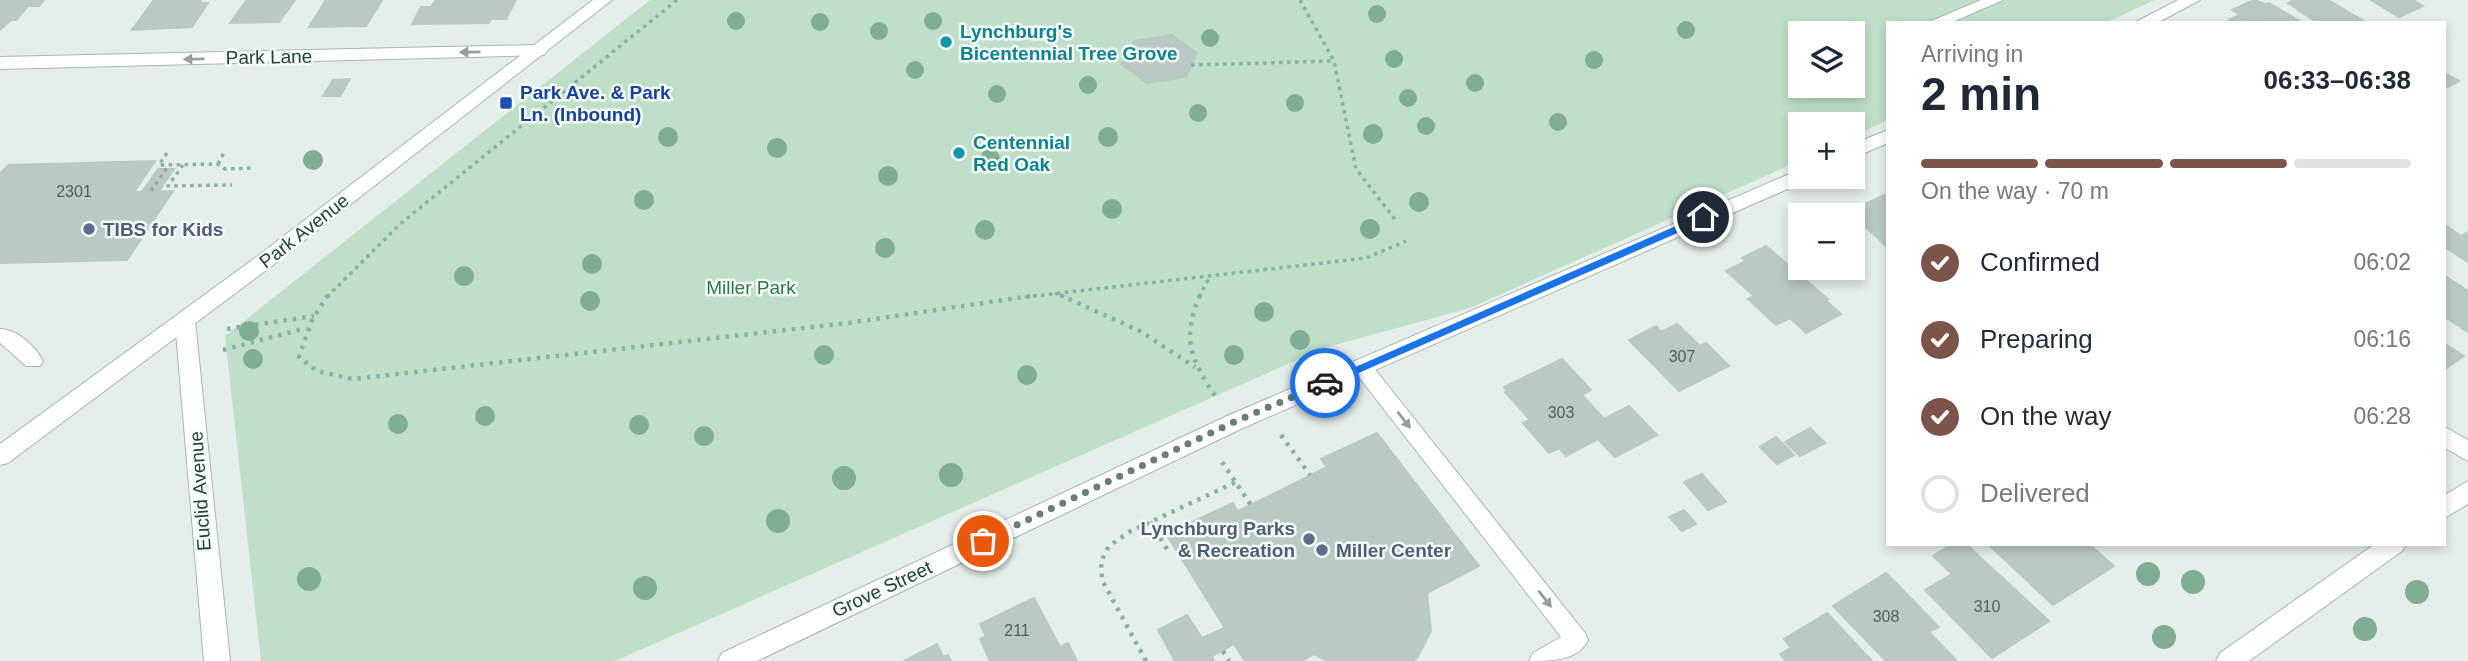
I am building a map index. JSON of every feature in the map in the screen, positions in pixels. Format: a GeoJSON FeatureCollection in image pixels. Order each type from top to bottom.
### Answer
{"type":"FeatureCollection","features":[{"type":"Feature","properties":{"kind":"street","name":"Park Avenue"},"geometry":{"type":"LineString","coordinates":[[0,456],[185,321],[604,0]]}},
{"type":"Feature","properties":{"kind":"street"},"geometry":{"type":"LineString","coordinates":[[2146,21],[2192,0]]}},
{"type":"Feature","properties":{"kind":"street","name":"Park Lane"},"geometry":{"type":"LineString","coordinates":[[0,63],[538,51]]}},
{"type":"Feature","properties":{"kind":"street"},"geometry":{"type":"LineString","coordinates":[[1865,147],[1886,137]]}},
{"type":"Feature","properties":{"kind":"street","name":"Grove Street"},"geometry":{"type":"LineString","coordinates":[[731,661],[1234,422],[1788,181]]}},
{"type":"Feature","properties":{"kind":"street","name":"Euclid Avenue"},"geometry":{"type":"LineString","coordinates":[[185,321],[217,661]]}},
{"type":"Feature","properties":{"kind":"street"},"geometry":{"type":"LineString","coordinates":[[2446,437],[2468,452]]}},
{"type":"Feature","properties":{"kind":"street"},"geometry":{"type":"LineString","coordinates":[[2446,507],[2468,491]]}},
{"type":"Feature","properties":{"kind":"street"},"geometry":{"type":"LineString","coordinates":[[2229,661],[2391,546]]}},
{"type":"Feature","properties":{"kind":"lane"},"geometry":{"type":"LineString","coordinates":[[1940,21],[1995,0]]}},
{"type":"Feature","properties":{"kind":"lane"},"geometry":{"type":"LineString","coordinates":[[0,336],[9,336],[33,361]]}},
{"type":"Feature","properties":{"kind":"lane"},"geometry":{"type":"LineString","coordinates":[[1362,366],[1577,640],[1541,661]]}},
{"type":"Feature","properties":{"kind":"path"},"geometry":{"type":"LineString","coordinates":[[677,0],[400,224],[359,261],[306,328],[299,357],[327,376],[353,379],[848,323],[1054,293],[1366,258],[1406,241]]}},
{"type":"Feature","properties":{"kind":"path"},"geometry":{"type":"LineString","coordinates":[[1300,0],[1334,61],[1356,169],[1397,222]]}},
{"type":"Feature","properties":{"kind":"path"},"geometry":{"type":"LineString","coordinates":[[1191,65],[1334,61]]}},
{"type":"Feature","properties":{"kind":"path"},"geometry":{"type":"LineString","coordinates":[[218,164],[225,151]]}},
{"type":"Feature","properties":{"kind":"path"},"geometry":{"type":"LineString","coordinates":[[167,153],[159,165],[218,164],[225,169],[254,168]]}},
{"type":"Feature","properties":{"kind":"path"},"geometry":{"type":"LineString","coordinates":[[184,164],[169,186],[232,185]]}},
{"type":"Feature","properties":{"kind":"path"},"geometry":{"type":"LineString","coordinates":[[151,191],[169,165]]}},
{"type":"Feature","properties":{"kind":"path"},"geometry":{"type":"LineString","coordinates":[[1195,368],[1188,324],[1209,277]]}},
{"type":"Feature","properties":{"kind":"path"},"geometry":{"type":"LineString","coordinates":[[1054,293],[1140,331],[1195,368],[1217,398]]}},
{"type":"Feature","properties":{"kind":"path"},"geometry":{"type":"LineString","coordinates":[[223,328],[235,330],[314,316]]}},
{"type":"Feature","properties":{"kind":"path"},"geometry":{"type":"LineString","coordinates":[[223,350],[306,328]]}},
{"type":"Feature","properties":{"kind":"path"},"geometry":{"type":"LineString","coordinates":[[1278,431],[1310,475]]}},
{"type":"Feature","properties":{"kind":"path"},"geometry":{"type":"LineString","coordinates":[[1220,458],[1251,505]]}},
{"type":"Feature","properties":{"kind":"path"},"geometry":{"type":"LineString","coordinates":[[1144,660],[1102,580],[1101,561],[1109,546],[1150,522],[1236,482]]}},
{"type":"Feature","properties":{"kind":"path"},"geometry":{"type":"LineString","coordinates":[[1150,522],[1170,554]]}},
{"type":"Feature","properties":{"kind":"path"},"geometry":{"type":"LineString","coordinates":[[1223,651],[1229,661]]}},
{"type":"Feature","properties":{"kind":"green space","name":"Miller Park"},"geometry":{"type":"Polygon","coordinates":[[[650,0],[2155,0],[2109,21],[1886,21],[1886,121],[1865,131],[1865,112],[1788,112],[1788,166],[1470,308],[1324,348],[615,661],[261,661],[225,336],[650,0]]]}},
{"type":"Feature","properties":{"kind":"building"},"geometry":{"type":"Polygon","coordinates":[[[0,0],[44,0],[39,6],[28,6],[16,20],[11,20],[0,30],[0,0]]]}},
{"type":"Feature","properties":{"kind":"building"},"geometry":{"type":"Polygon","coordinates":[[[154,0],[201,0],[198,3],[208,3],[192,27],[132,30],[154,0]]]}},
{"type":"Feature","properties":{"kind":"building"},"geometry":{"type":"Polygon","coordinates":[[[247,0],[295,0],[279,22],[230,23],[247,0]]]}},
{"type":"Feature","properties":{"kind":"building"},"geometry":{"type":"Polygon","coordinates":[[[326,0],[382,0],[366,26],[309,27],[326,0]]]}},
{"type":"Feature","properties":{"kind":"building"},"geometry":{"type":"Polygon","coordinates":[[[436,0],[516,0],[506,19],[491,19],[489,23],[412,24],[421,7],[431,7],[436,0]]]}},
{"type":"Feature","properties":{"kind":"building"},"geometry":{"type":"Polygon","coordinates":[[[2254,0],[2269,3],[2300,21],[2228,20],[2240,15],[2232,10],[2254,0]]]}},
{"type":"Feature","properties":{"kind":"building"},"geometry":{"type":"Polygon","coordinates":[[[2294,0],[2328,0],[2364,21],[2315,21],[2288,3],[2294,0]]]}},
{"type":"Feature","properties":{"kind":"building"},"geometry":{"type":"Polygon","coordinates":[[[2371,0],[2413,0],[2423,6],[2399,17],[2371,0]]]}},
{"type":"Feature","properties":{"kind":"building"},"geometry":{"type":"Polygon","coordinates":[[[1172,35],[1197,53],[1186,77],[1147,83],[1121,64],[1134,41],[1172,35]]]}},
{"type":"Feature","properties":{"kind":"building"},"geometry":{"type":"Polygon","coordinates":[[[2446,74],[2459,81],[2446,86],[2446,74]]]}},
{"type":"Feature","properties":{"kind":"building"},"geometry":{"type":"Polygon","coordinates":[[[350,79],[340,96],[323,96],[333,80],[350,79]]]}},
{"type":"Feature","properties":{"kind":"building"},"geometry":{"type":"Polygon","coordinates":[[[155,161],[134,192],[173,191],[127,260],[0,263],[0,174],[8,165],[155,161]]]}},
{"type":"Feature","properties":{"kind":"building"},"geometry":{"type":"Polygon","coordinates":[[[158,169],[174,169],[159,191],[142,192],[158,169]]]}},
{"type":"Feature","properties":{"kind":"building"},"geometry":{"type":"Polygon","coordinates":[[[1886,194],[1886,246],[1865,226],[1865,204],[1886,194]]]}},
{"type":"Feature","properties":{"kind":"building"},"geometry":{"type":"Polygon","coordinates":[[[2446,226],[2461,236],[2468,232],[2468,262],[2446,248],[2446,226]]]}},
{"type":"Feature","properties":{"kind":"building"},"geometry":{"type":"Polygon","coordinates":[[[1766,246],[1788,265],[1788,280],[1806,280],[1841,314],[1806,333],[1790,318],[1776,325],[1748,299],[1754,296],[1726,271],[1746,261],[1742,258],[1766,246]]]}},
{"type":"Feature","properties":{"kind":"building"},"geometry":{"type":"Polygon","coordinates":[[[2446,277],[2468,291],[2468,332],[2446,318],[2446,277]]]}},
{"type":"Feature","properties":{"kind":"building"},"geometry":{"type":"Polygon","coordinates":[[[1677,324],[1700,346],[1706,343],[1729,366],[1679,391],[1629,340],[1656,326],[1661,332],[1677,324]]]}},
{"type":"Feature","properties":{"kind":"building"},"geometry":{"type":"Polygon","coordinates":[[[2446,345],[2464,356],[2446,368],[2446,345]]]}},
{"type":"Feature","properties":{"kind":"building"},"geometry":{"type":"Polygon","coordinates":[[[1562,359],[1591,390],[1582,395],[1604,419],[1629,406],[1657,435],[1615,457],[1598,439],[1566,456],[1559,448],[1549,453],[1523,423],[1530,420],[1505,392],[1507,391],[1504,387],[1562,359]]]}},
{"type":"Feature","properties":{"kind":"building"},"geometry":{"type":"Polygon","coordinates":[[[1810,428],[1825,443],[1800,456],[1785,442],[1810,428]]]}},
{"type":"Feature","properties":{"kind":"building","name":"Miller Center"},"geometry":{"type":"Polygon","coordinates":[[[1377,433],[1479,566],[1427,593],[1431,631],[1417,658],[1412,661],[1327,661],[1314,654],[1302,661],[1245,661],[1234,644],[1212,656],[1214,661],[1175,661],[1158,630],[1187,615],[1202,638],[1225,628],[1166,534],[1233,503],[1237,511],[1251,505],[1327,467],[1321,459],[1377,433]]]}},
{"type":"Feature","properties":{"kind":"building"},"geometry":{"type":"Polygon","coordinates":[[[1776,437],[1794,455],[1777,464],[1760,447],[1776,437]]]}},
{"type":"Feature","properties":{"kind":"building"},"geometry":{"type":"Polygon","coordinates":[[[1702,474],[1726,502],[1708,510],[1684,482],[1702,474]]]}},
{"type":"Feature","properties":{"kind":"building"},"geometry":{"type":"Polygon","coordinates":[[[1684,510],[1696,524],[1682,531],[1669,517],[1684,510]]]}},
{"type":"Feature","properties":{"kind":"building"},"geometry":{"type":"Polygon","coordinates":[[[1949,546],[1968,546],[2049,621],[1992,658],[1925,590],[1952,574],[1933,556],[1949,546]]]}},
{"type":"Feature","properties":{"kind":"building"},"geometry":{"type":"Polygon","coordinates":[[[1990,546],[2091,546],[2114,566],[2053,605],[1990,546]]]}},
{"type":"Feature","properties":{"kind":"building"},"geometry":{"type":"Polygon","coordinates":[[[1886,573],[1939,627],[1929,632],[1957,661],[1886,661],[1833,606],[1886,573]]]}},
{"type":"Feature","properties":{"kind":"building"},"geometry":{"type":"Polygon","coordinates":[[[1034,598],[1060,647],[1068,643],[1077,661],[990,661],[980,639],[986,636],[980,624],[1034,598]]]}},
{"type":"Feature","properties":{"kind":"building"},"geometry":{"type":"Polygon","coordinates":[[[1827,613],[1872,661],[1786,661],[1780,654],[1791,648],[1784,639],[1827,613]]]}},
{"type":"Feature","properties":{"kind":"building"},"geometry":{"type":"Polygon","coordinates":[[[937,644],[943,657],[948,655],[951,661],[904,661],[937,644]]]}},
{"type":"Feature","properties":{"kind":"way so far"},"geometry":{"type":"LineString","coordinates":[[983,541],[1234,422],[1325,383]]}},
{"type":"Feature","properties":{"kind":"place","name":"Lynchburg's Bicentennial Tree Grove"},"geometry":{"type":"Point","coordinates":[946,42]}},
{"type":"Feature","properties":{"kind":"place","name":"Park Ave. & Park Ln. (Inbound)"},"geometry":{"type":"Point","coordinates":[506,103]}},
{"type":"Feature","properties":{"kind":"place","name":"Centennial Red Oak"},"geometry":{"type":"Point","coordinates":[959,153]}},
{"type":"Feature","properties":{"kind":"place","name":"TIBS for Kids"},"geometry":{"type":"Point","coordinates":[89,229]}},
{"type":"Feature","properties":{"kind":"place","name":"Lynchburg Parks & Recreation"},"geometry":{"type":"Point","coordinates":[1309,539]}},
{"type":"Feature","properties":{"kind":"place","name":"Miller Center"},"geometry":{"type":"Point","coordinates":[1322,550]}},
{"type":"Feature","properties":{"kind":"route"},"geometry":{"type":"LineString","coordinates":[[1325,383],[1703,217]]}}]}
